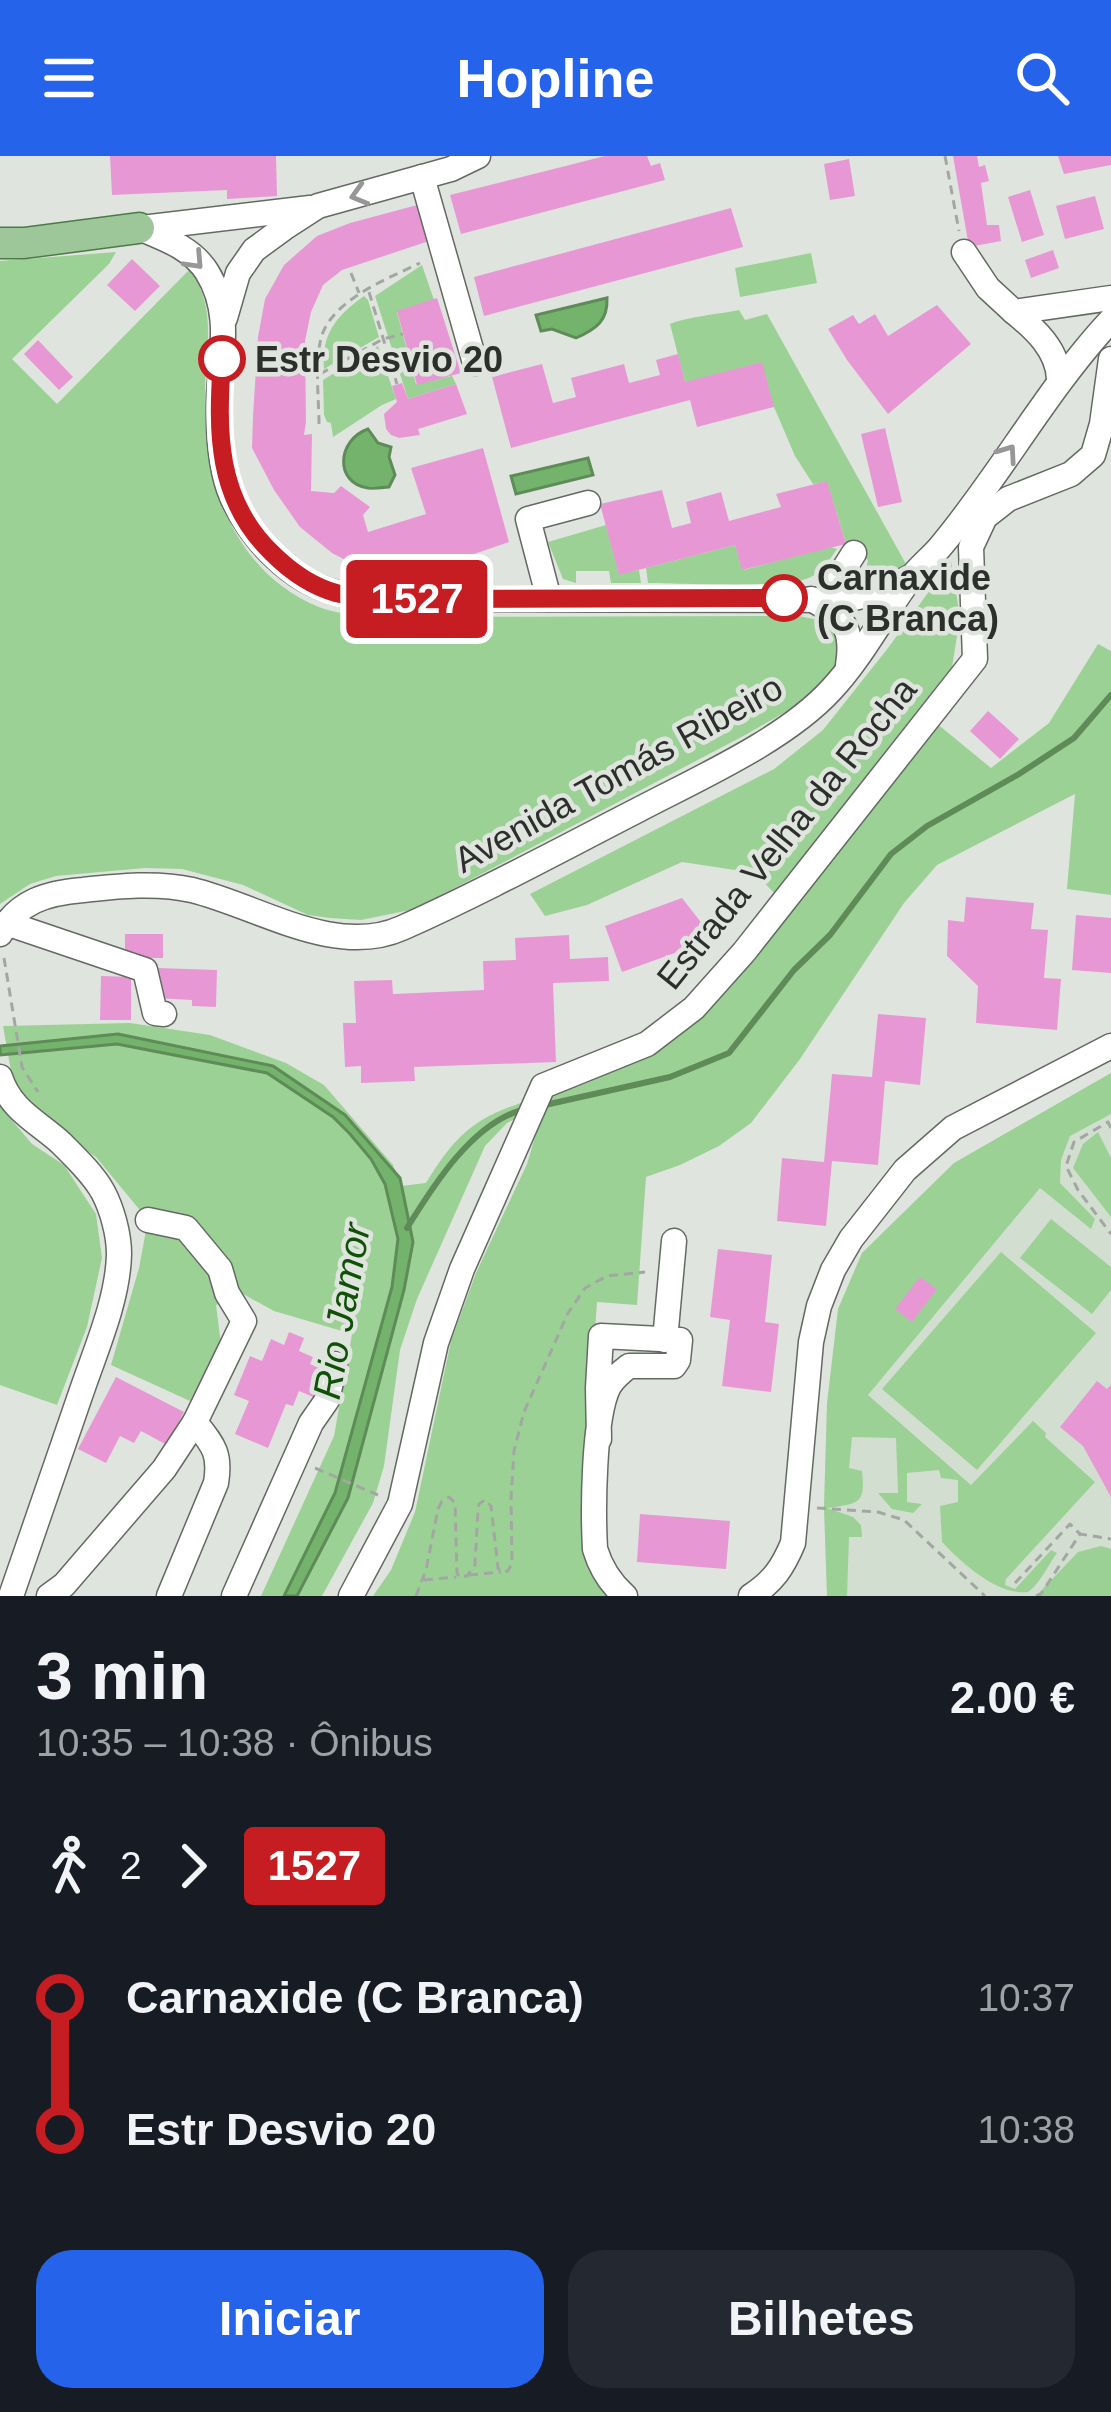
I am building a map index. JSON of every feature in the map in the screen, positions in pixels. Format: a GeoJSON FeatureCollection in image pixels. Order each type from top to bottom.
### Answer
{"type":"FeatureCollection","features":[{"type":"Feature","properties":{"kind":"main road"},"geometry":{"type":"LineString","coordinates":[[0,243],[140,228]]}},
{"type":"Feature","properties":{"kind":"street"},"geometry":{"type":"LineString","coordinates":[[140,228],[318,206],[451,169],[478,156]]}},
{"type":"Feature","properties":{"kind":"street"},"geometry":{"type":"LineString","coordinates":[[422,177],[475,362]]}},
{"type":"Feature","properties":{"kind":"street"},"geometry":{"type":"LineString","coordinates":[[318,206],[254,250],[238,273],[225,318],[219,401],[222,455],[231,494],[258,539],[293,573],[336,593],[383,599],[845,600],[880,592],[912,576]]}},
{"type":"Feature","properties":{"kind":"street"},"geometry":{"type":"LineString","coordinates":[[234,218],[244,265]]}},
{"type":"Feature","properties":{"kind":"street"},"geometry":{"type":"LineString","coordinates":[[140,228],[180,245],[207,272],[225,318]]}},
{"type":"Feature","properties":{"kind":"street"},"geometry":{"type":"LineString","coordinates":[[964,252],[988,288],[1036,330],[1059,363],[1060,379]]}},
{"type":"Feature","properties":{"kind":"street"},"geometry":{"type":"LineString","coordinates":[[1014,312],[1111,298]]}},
{"type":"Feature","properties":{"kind":"street","name":"Avenida Tomás Ribeiro"},"geometry":{"type":"LineString","coordinates":[[4,938],[29,902],[50,894],[135,885],[189,889],[350,938],[388,934],[631,814],[764,741],[811,710],[847,672],[912,576],[941,546],[1060,379],[1111,320]]}},
{"type":"Feature","properties":{"kind":"street","name":"Estrada Velha da Rocha"},"geometry":{"type":"LineString","coordinates":[[351,1596],[400,1504],[436,1343],[462,1269],[544,1086],[647,1044],[694,1008],[744,952],[946,696],[974,659],[971,547],[986,517],[1008,499],[1071,474],[1093,455],[1111,359]]}},
{"type":"Feature","properties":{"kind":"street"},"geometry":{"type":"LineString","coordinates":[[549,599],[528,519],[588,503]]}},
{"type":"Feature","properties":{"kind":"street"},"geometry":{"type":"LineString","coordinates":[[817,599],[854,553]]}},
{"type":"Feature","properties":{"kind":"street"},"geometry":{"type":"LineString","coordinates":[[817,599],[837,613],[852,641],[847,672]]}},
{"type":"Feature","properties":{"kind":"street"},"geometry":{"type":"LineString","coordinates":[[4,938],[145,970],[155,1013],[164,1015]]}},
{"type":"Feature","properties":{"kind":"street"},"geometry":{"type":"LineString","coordinates":[[751,1596],[784,1566],[793,1543],[811,1342],[819,1306],[851,1239],[905,1170],[953,1128],[1111,1046]]}},
{"type":"Feature","properties":{"kind":"street"},"geometry":{"type":"LineString","coordinates":[[4,1087],[22,1114],[60,1142],[94,1178],[117,1233],[119,1256],[94,1354],[11,1596]]}},
{"type":"Feature","properties":{"kind":"street"},"geometry":{"type":"LineString","coordinates":[[49,1596],[64,1585],[164,1469],[195,1422],[244,1321],[227,1293],[220,1268],[186,1228],[148,1220]]}},
{"type":"Feature","properties":{"kind":"street"},"geometry":{"type":"LineString","coordinates":[[665,1340],[674,1240]]}},
{"type":"Feature","properties":{"kind":"street"},"geometry":{"type":"LineString","coordinates":[[601,1343],[611,1361],[674,1366],[680,1340],[602,1336],[601,1343],[598,1388],[595,1550],[599,1565],[625,1596]]}},
{"type":"Feature","properties":{"kind":"street"},"geometry":{"type":"LineString","coordinates":[[234,1596],[310,1423],[327,1400],[335,1364]]}},
{"type":"Feature","properties":{"kind":"street"},"geometry":{"type":"LineString","coordinates":[[598,1439],[604,1398],[610,1384],[629,1366]]}},
{"type":"Feature","properties":{"kind":"street"},"geometry":{"type":"LineString","coordinates":[[169,1596],[216,1484],[219,1464],[212,1443],[195,1422]]}},
{"type":"Feature","properties":{"kind":"path"},"geometry":{"type":"LineString","coordinates":[[945,156],[964,252]]}},
{"type":"Feature","properties":{"kind":"path"},"geometry":{"type":"LineString","coordinates":[[319,424],[323,330],[342,307],[426,262]]}},
{"type":"Feature","properties":{"kind":"path"},"geometry":{"type":"LineString","coordinates":[[351,273],[360,296]]}},
{"type":"Feature","properties":{"kind":"path"},"geometry":{"type":"LineString","coordinates":[[368,290],[397,385]]}},
{"type":"Feature","properties":{"kind":"path"},"geometry":{"type":"LineString","coordinates":[[319,375],[383,339],[403,334]]}},
{"type":"Feature","properties":{"kind":"path"},"geometry":{"type":"LineString","coordinates":[[4,938],[22,1067],[40,1098]]}},
{"type":"Feature","properties":{"kind":"path"},"geometry":{"type":"LineString","coordinates":[[1110,1123],[1074,1142],[1066,1166],[1110,1233]]}},
{"type":"Feature","properties":{"kind":"path"},"geometry":{"type":"LineString","coordinates":[[422,1581],[508,1571],[514,1451],[524,1412],[568,1313],[585,1288],[607,1276],[638,1271],[671,1274]]}},
{"type":"Feature","properties":{"kind":"path"},"geometry":{"type":"LineString","coordinates":[[313,1467],[400,1504]]}},
{"type":"Feature","properties":{"kind":"path"},"geometry":{"type":"LineString","coordinates":[[416,1596],[438,1509],[449,1496],[455,1503],[459,1576]]}},
{"type":"Feature","properties":{"kind":"path"},"geometry":{"type":"LineString","coordinates":[[467,1576],[475,1565],[478,1510],[485,1500],[491,1506],[501,1572]]}},
{"type":"Feature","properties":{"kind":"path"},"geometry":{"type":"LineString","coordinates":[[797,1509],[824,1507],[904,1520],[985,1596]]}},
{"type":"Feature","properties":{"kind":"path"},"geometry":{"type":"LineString","coordinates":[[1015,1582],[1070,1524],[1081,1534],[1111,1539]]}},
{"type":"Feature","properties":{"kind":"path"},"geometry":{"type":"LineString","coordinates":[[1036,1596],[1081,1534]]}},
{"type":"Feature","properties":{"kind":"shaded area"},"geometry":{"type":"Polygon","coordinates":[[[116,252],[12,359],[57,404],[190,269],[207,314],[206,426],[217,489],[244,546],[289,591],[325,609],[373,617],[799,616],[819,620],[837,634],[838,653],[830,675],[810,695],[749,733],[415,909],[361,920],[308,915],[243,885],[182,869],[145,868],[56,876],[30,884],[0,904],[0,261],[116,252]]]}},
{"type":"Feature","properties":{"kind":"shaded area"},"geometry":{"type":"Polygon","coordinates":[[[811,253],[817,283],[740,297],[735,268],[811,253]]]}},
{"type":"Feature","properties":{"kind":"shaded area"},"geometry":{"type":"Polygon","coordinates":[[[422,265],[434,300],[397,312],[416,384],[452,376],[456,384],[408,399],[375,296],[422,265]]]}},
{"type":"Feature","properties":{"kind":"shaded area"},"geometry":{"type":"Polygon","coordinates":[[[364,296],[379,337],[324,369],[332,327],[364,296]]]}},
{"type":"Feature","properties":{"kind":"shaded area"},"geometry":{"type":"Polygon","coordinates":[[[607,298],[603,318],[583,335],[576,338],[552,329],[541,331],[536,315],[607,298]]]}},
{"type":"Feature","properties":{"kind":"shaded area"},"geometry":{"type":"Polygon","coordinates":[[[739,310],[745,320],[767,314],[906,564],[881,575],[865,574],[868,560],[848,550],[827,482],[813,484],[774,407],[685,382],[670,324],[739,310]]]}},
{"type":"Feature","properties":{"kind":"shaded area"},"geometry":{"type":"Polygon","coordinates":[[[378,346],[396,399],[333,437],[324,415],[323,380],[378,346]]]}},
{"type":"Feature","properties":{"kind":"shaded area"},"geometry":{"type":"Polygon","coordinates":[[[368,429],[378,443],[391,447],[395,475],[389,487],[357,484],[345,470],[350,442],[368,429]]]}},
{"type":"Feature","properties":{"kind":"shaded area"},"geometry":{"type":"Polygon","coordinates":[[[588,458],[593,475],[516,494],[511,476],[588,458]]]}},
{"type":"Feature","properties":{"kind":"shaded area"},"geometry":{"type":"Polygon","coordinates":[[[606,525],[619,574],[639,570],[641,583],[611,583],[609,571],[576,571],[576,583],[563,579],[548,542],[606,525]]]}},
{"type":"Feature","properties":{"kind":"shaded area"},"geometry":{"type":"Polygon","coordinates":[[[735,545],[743,570],[837,549],[819,572],[798,581],[648,583],[646,568],[735,545]]]}},
{"type":"Feature","properties":{"kind":"shaded area"},"geometry":{"type":"Polygon","coordinates":[[[951,561],[960,617],[951,674],[774,893],[755,873],[682,862],[587,905],[545,916],[530,894],[774,769],[823,730],[951,561]]]}},
{"type":"Feature","properties":{"kind":"shaded area"},"geometry":{"type":"Polygon","coordinates":[[[1098,644],[1111,651],[1111,895],[1067,889],[1075,794],[937,865],[904,903],[800,1059],[751,1123],[719,1146],[646,1177],[637,1305],[597,1302],[581,1530],[585,1553],[612,1596],[373,1596],[391,1570],[415,1512],[451,1341],[476,1273],[527,1164],[547,1097],[589,1082],[663,1044],[935,722],[991,768],[1049,723],[1098,644]]]}},
{"type":"Feature","properties":{"kind":"shaded area"},"geometry":{"type":"Polygon","coordinates":[[[130,1023],[210,1035],[286,1063],[324,1085],[393,1165],[401,1186],[426,1183],[467,1131],[527,1101],[525,1114],[507,1123],[485,1146],[417,1299],[400,1350],[384,1466],[373,1503],[322,1596],[261,1596],[334,1436],[352,1334],[274,1311],[243,1294],[216,1305],[221,1344],[190,1401],[111,1365],[148,1220],[96,1157],[44,1122],[13,1082],[3,1026],[130,1023]]]}},
{"type":"Feature","properties":{"kind":"shaded area"},"geometry":{"type":"Polygon","coordinates":[[[118,1034],[273,1066],[345,1115],[400,1178],[413,1242],[404,1290],[348,1498],[297,1596],[284,1596],[335,1493],[392,1287],[398,1239],[385,1184],[371,1159],[333,1117],[267,1073],[117,1044],[0,1055],[0,1046],[118,1034]]]}},
{"type":"Feature","properties":{"kind":"shaded area"},"geometry":{"type":"Polygon","coordinates":[[[1111,1073],[1111,1596],[827,1596],[827,1403],[862,1253],[954,1163],[1111,1073]]]}},
{"type":"Feature","properties":{"kind":"shaded area"},"geometry":{"type":"Polygon","coordinates":[[[1111,1073],[1111,1114],[1070,1136],[1061,1160],[1060,1183],[1095,1219],[1091,1229],[1040,1188],[868,1395],[971,1485],[1033,1421],[1095,1482],[1005,1585],[1015,1589],[1051,1550],[1057,1553],[1028,1592],[1004,1589],[992,1583],[942,1542],[940,1506],[958,1502],[958,1480],[941,1478],[939,1470],[907,1473],[907,1502],[922,1504],[913,1513],[892,1509],[878,1493],[898,1493],[896,1438],[852,1437],[849,1468],[862,1471],[861,1497],[827,1508],[853,1517],[861,1525],[862,1537],[849,1537],[847,1596],[827,1596],[824,1507],[827,1403],[838,1309],[862,1253],[954,1163],[1111,1073]]]}},
{"type":"Feature","properties":{"kind":"shaded area"},"geometry":{"type":"Polygon","coordinates":[[[0,1106],[32,1144],[64,1165],[96,1214],[102,1258],[87,1327],[57,1405],[0,1385],[0,1106]]]}},
{"type":"Feature","properties":{"kind":"shaded area"},"geometry":{"type":"Polygon","coordinates":[[[1098,1132],[1111,1158],[1111,1217],[1073,1168],[1083,1144],[1098,1132]]]}},
{"type":"Feature","properties":{"kind":"shaded area"},"geometry":{"type":"Polygon","coordinates":[[[1051,1219],[1111,1267],[1111,1290],[1092,1314],[1020,1258],[1051,1219]]]}},
{"type":"Feature","properties":{"kind":"shaded area"},"geometry":{"type":"Polygon","coordinates":[[[1001,1252],[1096,1333],[977,1470],[882,1389],[1001,1252]]]}},
{"type":"Feature","properties":{"kind":"shaded area"},"geometry":{"type":"Polygon","coordinates":[[[1101,1546],[1111,1549],[1111,1596],[1036,1596],[1078,1552],[1101,1546]]]}},
{"type":"Feature","properties":{"kind":"building"},"geometry":{"type":"Polygon","coordinates":[[[110,156],[276,156],[277,196],[227,199],[227,190],[112,195],[110,156]]]}},
{"type":"Feature","properties":{"kind":"building"},"geometry":{"type":"Polygon","coordinates":[[[605,156],[647,156],[651,166],[660,163],[665,180],[461,234],[450,195],[605,156]]]}},
{"type":"Feature","properties":{"kind":"building"},"geometry":{"type":"Polygon","coordinates":[[[953,156],[977,156],[979,167],[985,165],[989,181],[981,183],[987,225],[999,225],[1001,241],[969,247],[953,156]]]}},
{"type":"Feature","properties":{"kind":"building"},"geometry":{"type":"Polygon","coordinates":[[[1058,156],[1111,156],[1111,165],[1064,174],[1058,156]]]}},
{"type":"Feature","properties":{"kind":"building"},"geometry":{"type":"Polygon","coordinates":[[[849,159],[855,196],[830,200],[824,164],[849,159]]]}},
{"type":"Feature","properties":{"kind":"building"},"geometry":{"type":"Polygon","coordinates":[[[1030,190],[1044,235],[1022,242],[1008,197],[1030,190]]]}},
{"type":"Feature","properties":{"kind":"building"},"geometry":{"type":"Polygon","coordinates":[[[1095,196],[1104,229],[1065,239],[1056,206],[1095,196]]]}},
{"type":"Feature","properties":{"kind":"building"},"geometry":{"type":"Polygon","coordinates":[[[421,204],[429,241],[342,270],[323,285],[305,341],[304,435],[312,434],[311,491],[334,493],[341,486],[370,507],[363,515],[368,532],[426,514],[411,468],[483,448],[509,542],[406,573],[351,563],[300,527],[252,448],[253,416],[265,299],[284,265],[317,236],[421,204]]]}},
{"type":"Feature","properties":{"kind":"building"},"geometry":{"type":"Polygon","coordinates":[[[731,208],[743,247],[484,316],[474,277],[731,208]]]}},
{"type":"Feature","properties":{"kind":"building"},"geometry":{"type":"Polygon","coordinates":[[[1053,250],[1059,268],[1031,278],[1025,260],[1053,250]]]}},
{"type":"Feature","properties":{"kind":"building"},"geometry":{"type":"Polygon","coordinates":[[[132,259],[160,286],[135,311],[107,285],[132,259]]]}},
{"type":"Feature","properties":{"kind":"building"},"geometry":{"type":"Polygon","coordinates":[[[437,298],[461,373],[417,385],[397,311],[437,298]]]}},
{"type":"Feature","properties":{"kind":"building"},"geometry":{"type":"Polygon","coordinates":[[[937,305],[971,344],[888,414],[828,329],[853,315],[859,324],[875,314],[888,336],[937,305]]]}},
{"type":"Feature","properties":{"kind":"building"},"geometry":{"type":"Polygon","coordinates":[[[38,340],[73,377],[59,390],[24,354],[38,340]]]}},
{"type":"Feature","properties":{"kind":"building"},"geometry":{"type":"Polygon","coordinates":[[[678,354],[685,382],[762,362],[774,407],[697,427],[690,400],[511,448],[492,377],[542,364],[553,403],[576,397],[571,378],[624,364],[629,383],[660,375],[656,360],[678,354]]]}},
{"type":"Feature","properties":{"kind":"building"},"geometry":{"type":"Polygon","coordinates":[[[402,383],[408,399],[456,384],[467,414],[418,429],[420,435],[391,435],[384,414],[397,402],[392,386],[402,383]]]}},
{"type":"Feature","properties":{"kind":"building"},"geometry":{"type":"Polygon","coordinates":[[[885,428],[902,502],[878,507],[861,434],[885,428]]]}},
{"type":"Feature","properties":{"kind":"building"},"geometry":{"type":"Polygon","coordinates":[[[827,481],[846,544],[742,570],[735,545],[619,575],[600,504],[662,490],[672,528],[691,523],[686,502],[721,492],[729,521],[781,507],[776,494],[827,481]]]}},
{"type":"Feature","properties":{"kind":"building"},"geometry":{"type":"Polygon","coordinates":[[[988,711],[1019,739],[1000,759],[970,731],[988,711]]]}},
{"type":"Feature","properties":{"kind":"building"},"geometry":{"type":"Polygon","coordinates":[[[966,897],[1034,903],[1031,929],[1048,930],[1044,978],[1061,979],[1057,1030],[976,1023],[978,986],[947,956],[948,920],[964,922],[966,897]]]}},
{"type":"Feature","properties":{"kind":"building"},"geometry":{"type":"Polygon","coordinates":[[[682,898],[714,939],[622,972],[605,926],[682,898]]]}},
{"type":"Feature","properties":{"kind":"building"},"geometry":{"type":"Polygon","coordinates":[[[1076,915],[1111,918],[1111,973],[1072,970],[1076,915]]]}},
{"type":"Feature","properties":{"kind":"building"},"geometry":{"type":"Polygon","coordinates":[[[125,934],[163,934],[163,958],[125,958],[125,934]]]}},
{"type":"Feature","properties":{"kind":"building"},"geometry":{"type":"Polygon","coordinates":[[[569,935],[570,959],[608,957],[609,981],[553,983],[556,1062],[414,1067],[415,1081],[361,1083],[361,1066],[345,1067],[343,1023],[356,1023],[354,981],[392,980],[393,994],[484,990],[483,961],[516,960],[515,938],[569,935]]]}},
{"type":"Feature","properties":{"kind":"building"},"geometry":{"type":"Polygon","coordinates":[[[158,968],[217,970],[216,1007],[156,998],[158,968]]]}},
{"type":"Feature","properties":{"kind":"building"},"geometry":{"type":"Polygon","coordinates":[[[101,976],[131,977],[131,1020],[100,1020],[101,976]]]}},
{"type":"Feature","properties":{"kind":"building"},"geometry":{"type":"Polygon","coordinates":[[[878,1014],[926,1018],[920,1085],[885,1081],[878,1165],[832,1161],[826,1226],[777,1221],[782,1158],[824,1162],[832,1074],[872,1077],[878,1014]]]}},
{"type":"Feature","properties":{"kind":"building"},"geometry":{"type":"Polygon","coordinates":[[[718,1249],[772,1255],[765,1322],[779,1324],[771,1392],[722,1386],[730,1320],[710,1317],[718,1249]]]}},
{"type":"Feature","properties":{"kind":"building"},"geometry":{"type":"Polygon","coordinates":[[[920,1277],[937,1289],[912,1322],[895,1309],[920,1277]]]}},
{"type":"Feature","properties":{"kind":"building"},"geometry":{"type":"Polygon","coordinates":[[[289,1332],[304,1338],[299,1351],[313,1357],[310,1364],[328,1372],[318,1399],[299,1391],[293,1406],[286,1404],[268,1448],[235,1434],[249,1401],[234,1395],[250,1356],[262,1361],[271,1339],[284,1345],[289,1332]]]}},
{"type":"Feature","properties":{"kind":"building"},"geometry":{"type":"Polygon","coordinates":[[[116,1377],[184,1412],[167,1445],[141,1431],[134,1443],[120,1436],[106,1463],[78,1449],[116,1377]]]}},
{"type":"Feature","properties":{"kind":"building"},"geometry":{"type":"Polygon","coordinates":[[[1097,1381],[1107,1389],[1111,1385],[1111,1497],[1083,1446],[1060,1427],[1097,1381]]]}},
{"type":"Feature","properties":{"kind":"building"},"geometry":{"type":"Polygon","coordinates":[[[640,1514],[730,1521],[726,1569],[637,1562],[640,1514]]]}},
{"type":"Feature","properties":{"kind":"waterway"},"geometry":{"type":"LineString","coordinates":[[545,1105],[670,1077],[729,1053],[794,970],[830,935],[891,854],[927,826],[1074,738],[1111,695]]}},
{"type":"Feature","properties":{"kind":"waterway"},"geometry":{"type":"LineString","coordinates":[[407,1228],[472,1140],[489,1126],[526,1109]]}},
{"type":"Feature","properties":{"kind":"bus line","name":"1527"},"geometry":{"type":"LineString","coordinates":[[222,359],[222,455],[231,494],[258,539],[293,573],[336,593],[383,599],[784,598]]}},
{"type":"Feature","properties":{"kind":"place","name":"Estr Desvio 20"},"geometry":{"type":"Point","coordinates":[222,359]}},
{"type":"Feature","properties":{"kind":"place","name":"Carnaxide (C Branca)"},"geometry":{"type":"Point","coordinates":[784,598]}},
{"type":"Feature","properties":{"kind":"water label","name":"Rio Jamor"},"geometry":{"type":"Point","coordinates":[341,1311]}}]}
